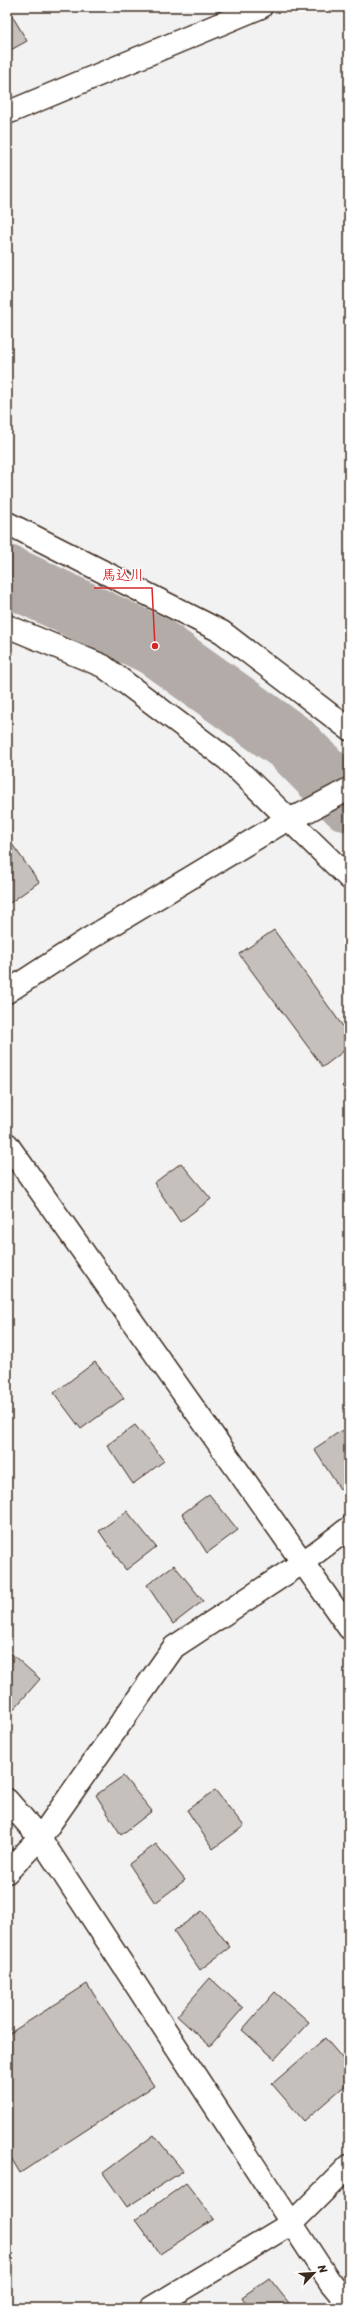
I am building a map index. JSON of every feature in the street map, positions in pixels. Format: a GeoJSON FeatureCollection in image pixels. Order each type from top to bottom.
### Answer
{"type":"FeatureCollection","features":[{"type":"Feature","properties":{"kind":"street"},"geometry":{"type":"LineString","coordinates":[[7,113],[261,7]]}},
{"type":"Feature","properties":{"kind":"street"},"geometry":{"type":"LineString","coordinates":[[7,523],[222,632],[349,729]]}},
{"type":"Feature","properties":{"kind":"street"},"geometry":{"type":"LineString","coordinates":[[7,626],[103,666],[228,760],[295,816],[349,878]]}},
{"type":"Feature","properties":{"kind":"street"},"geometry":{"type":"LineString","coordinates":[[7,992],[87,940],[295,816],[349,789]]}},
{"type":"Feature","properties":{"kind":"street"},"geometry":{"type":"LineString","coordinates":[[7,1144],[349,1628]]}},
{"type":"Feature","properties":{"kind":"street"},"geometry":{"type":"LineString","coordinates":[[7,1872],[40,1838],[174,1647],[302,1563],[349,1528]]}},
{"type":"Feature","properties":{"kind":"street"},"geometry":{"type":"LineString","coordinates":[[7,1800],[40,1838],[330,2282],[349,2305]]}},
{"type":"Feature","properties":{"kind":"street"},"geometry":{"type":"LineString","coordinates":[[152,2308],[292,2223],[349,2166]]}},
{"type":"Feature","properties":{"kind":"building"},"geometry":{"type":"Polygon","coordinates":[[[7,7],[27,41],[7,52],[7,7]]]}},
{"type":"Feature","properties":{"kind":"building"},"geometry":{"type":"Polygon","coordinates":[[[7,837],[39,882],[7,905],[7,837]]]}},
{"type":"Feature","properties":{"kind":"building"},"geometry":{"type":"Polygon","coordinates":[[[274,930],[349,1035],[349,1047],[323,1067],[239,954],[274,930]]]}},
{"type":"Feature","properties":{"kind":"building"},"geometry":{"type":"Polygon","coordinates":[[[349,1080],[349,1094],[342,1086],[349,1080]]]}},
{"type":"Feature","properties":{"kind":"building"},"geometry":{"type":"Polygon","coordinates":[[[181,1163],[211,1199],[180,1222],[154,1183],[181,1163]]]}},
{"type":"Feature","properties":{"kind":"building"},"geometry":{"type":"Polygon","coordinates":[[[95,1362],[124,1398],[81,1429],[54,1393],[95,1362]]]}},
{"type":"Feature","properties":{"kind":"building"},"geometry":{"type":"Polygon","coordinates":[[[135,1425],[164,1461],[133,1484],[107,1445],[135,1425]]]}},
{"type":"Feature","properties":{"kind":"building"},"geometry":{"type":"Polygon","coordinates":[[[342,1430],[349,1439],[349,1482],[340,1489],[314,1449],[342,1430]]]}},
{"type":"Feature","properties":{"kind":"building"},"geometry":{"type":"Polygon","coordinates":[[[209,1494],[238,1530],[207,1553],[182,1514],[209,1494]]]}},
{"type":"Feature","properties":{"kind":"building"},"geometry":{"type":"Polygon","coordinates":[[[127,1511],[156,1547],[126,1570],[99,1531],[127,1511]]]}},
{"type":"Feature","properties":{"kind":"building"},"geometry":{"type":"Polygon","coordinates":[[[174,1565],[203,1601],[173,1624],[147,1585],[174,1565]]]}},
{"type":"Feature","properties":{"kind":"building"},"geometry":{"type":"Polygon","coordinates":[[[7,1650],[40,1679],[7,1717],[7,1650]]]}},
{"type":"Feature","properties":{"kind":"building"},"geometry":{"type":"Polygon","coordinates":[[[123,1776],[152,1811],[121,1835],[96,1795],[123,1776]]]}},
{"type":"Feature","properties":{"kind":"building"},"geometry":{"type":"Polygon","coordinates":[[[215,1790],[244,1826],[213,1849],[187,1810],[215,1790]]]}},
{"type":"Feature","properties":{"kind":"building"},"geometry":{"type":"Polygon","coordinates":[[[156,1844],[185,1880],[155,1903],[129,1864],[156,1844]]]}},
{"type":"Feature","properties":{"kind":"building"},"geometry":{"type":"Polygon","coordinates":[[[202,1911],[230,1947],[200,1970],[174,1931],[202,1911]]]}},
{"type":"Feature","properties":{"kind":"building"},"geometry":{"type":"Polygon","coordinates":[[[210,1978],[243,2008],[210,2046],[177,2016],[210,1978]]]}},
{"type":"Feature","properties":{"kind":"building"},"geometry":{"type":"Polygon","coordinates":[[[87,1984],[154,2086],[20,2173],[7,2151],[7,2035],[87,1984]]]}},
{"type":"Feature","properties":{"kind":"building"},"geometry":{"type":"Polygon","coordinates":[[[275,1992],[309,2022],[275,2059],[242,2030],[275,1992]]]}},
{"type":"Feature","properties":{"kind":"building"},"geometry":{"type":"Polygon","coordinates":[[[325,2038],[349,2066],[349,2082],[304,2121],[272,2084],[325,2038]]]}},
{"type":"Feature","properties":{"kind":"building"},"geometry":{"type":"Polygon","coordinates":[[[154,2135],[183,2171],[127,2207],[103,2173],[154,2135]]]}},
{"type":"Feature","properties":{"kind":"building"},"geometry":{"type":"Polygon","coordinates":[[[186,2183],[214,2219],[160,2254],[135,2220],[186,2183]]]}},
{"type":"Feature","properties":{"kind":"building"},"geometry":{"type":"Polygon","coordinates":[[[269,2278],[293,2308],[248,2308],[242,2297],[269,2278]]]}},
{"type":"Feature","properties":{"kind":"waterway"},"geometry":{"type":"LineString","coordinates":[[7,575],[155,646],[291,743],[349,802]]}},
{"type":"Feature","properties":{"kind":"place","name":"馬込川"},"geometry":{"type":"Point","coordinates":[155,646]}}]}
